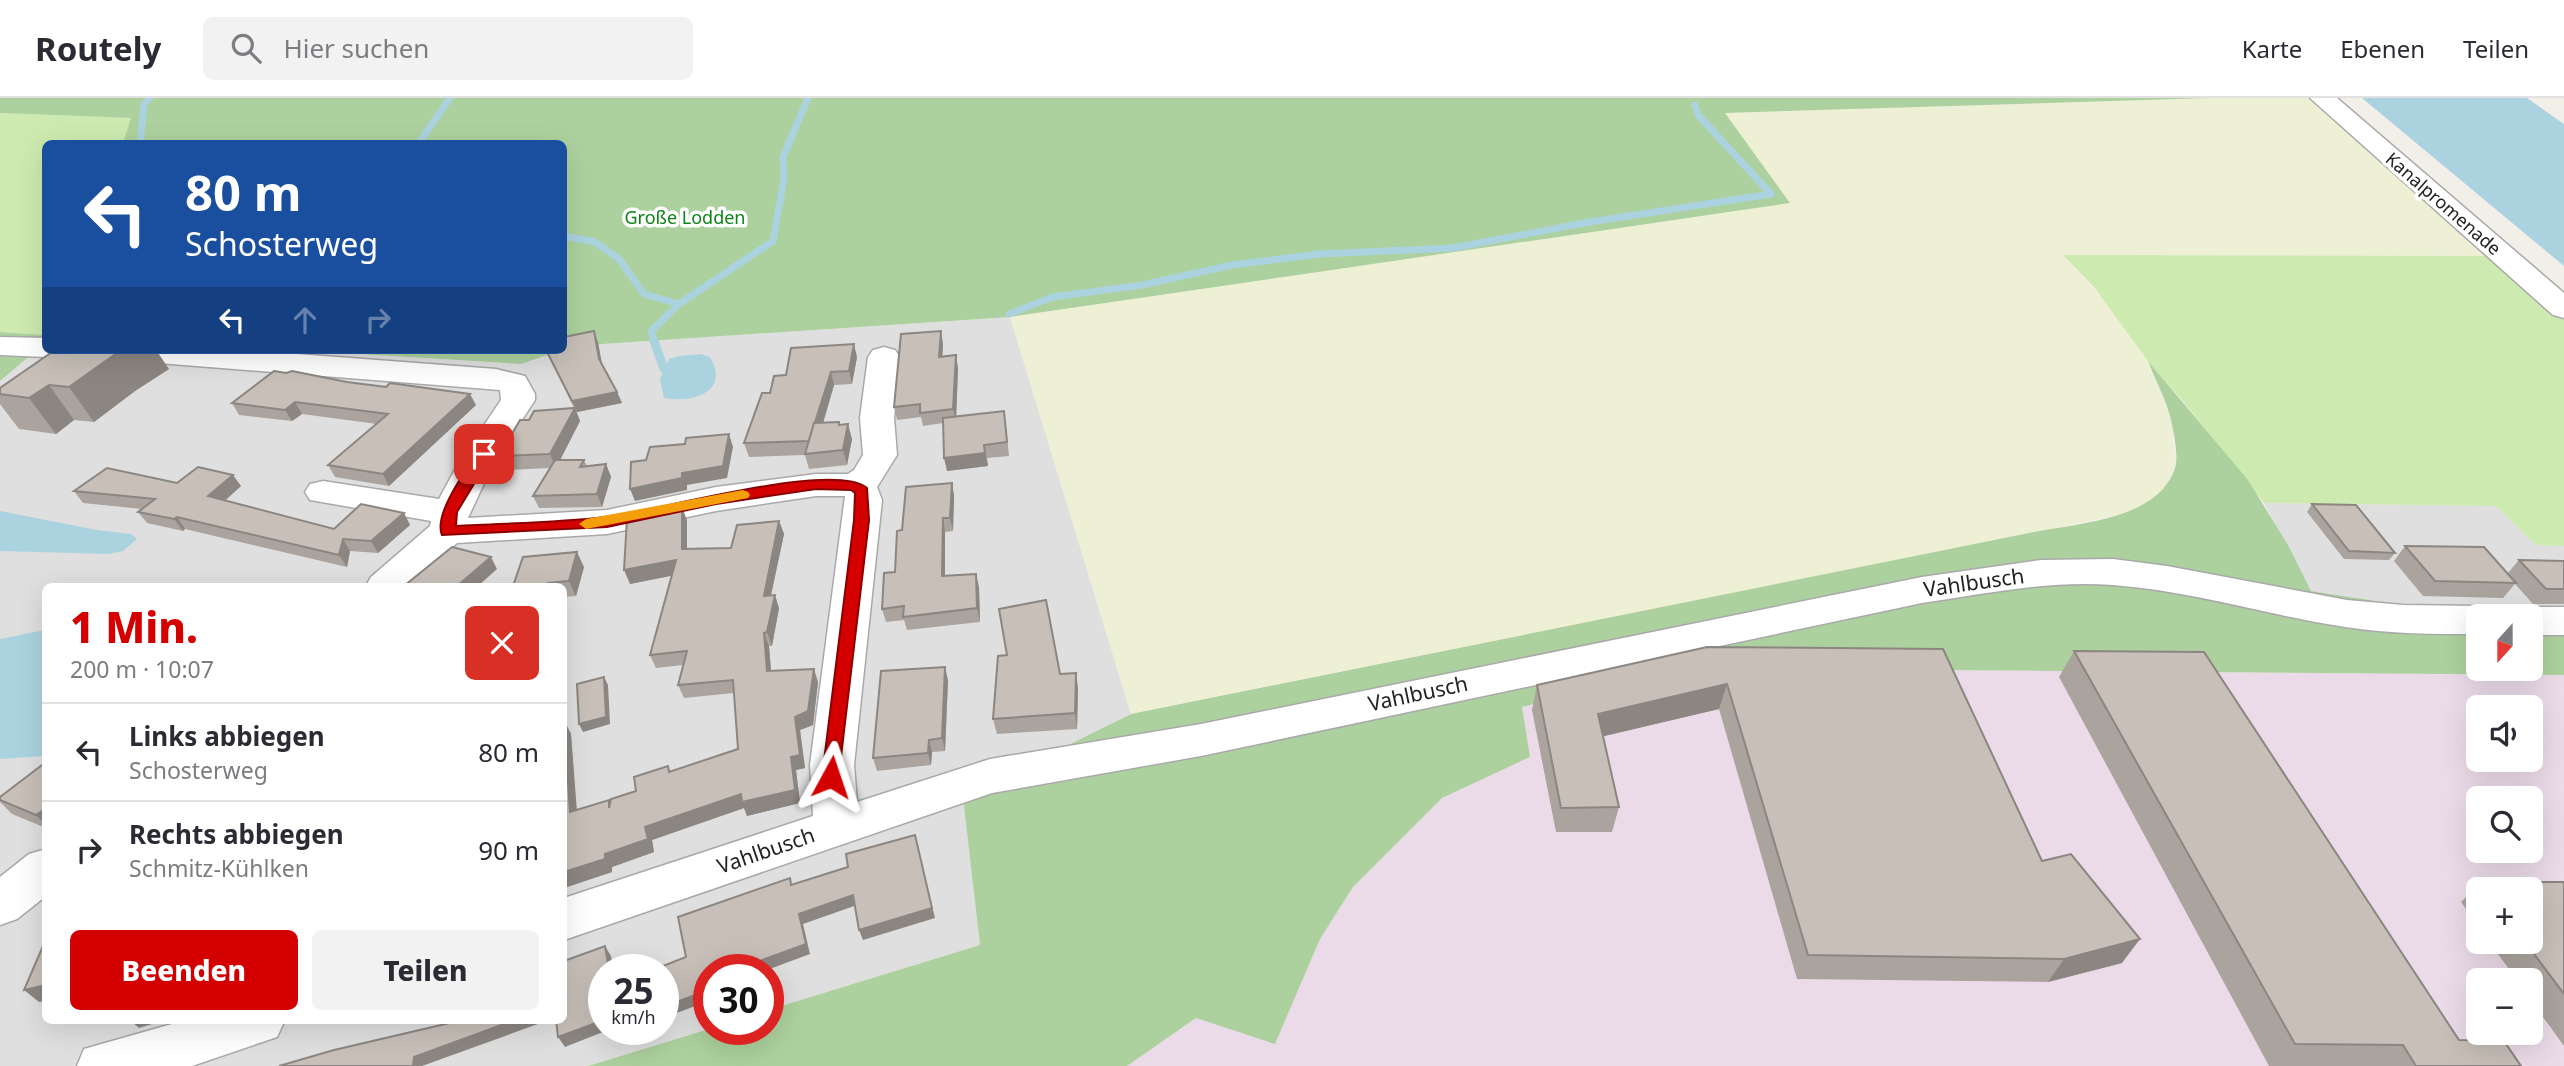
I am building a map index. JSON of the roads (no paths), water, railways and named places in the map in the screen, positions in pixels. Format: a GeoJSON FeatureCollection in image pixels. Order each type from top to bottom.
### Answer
{"type":"FeatureCollection","features":[{"type":"Feature","properties":{"kind":"street","name":"Kanalpromenade"},"geometry":{"type":"LineString","coordinates":[[2322,98],[2564,309]]}},
{"type":"Feature","properties":{"kind":"street"},"geometry":{"type":"LineString","coordinates":[[0,346],[42,348]]}},
{"type":"Feature","properties":{"kind":"street"},"geometry":{"type":"LineString","coordinates":[[32,380],[66,354]]}},
{"type":"Feature","properties":{"kind":"street"},"geometry":{"type":"LineString","coordinates":[[173,354],[496,379],[513,383],[519,394],[518,400],[449,522],[388,583]]}},
{"type":"Feature","properties":{"kind":"street"},"geometry":{"type":"LineString","coordinates":[[332,493],[449,522],[607,522],[748,494],[816,485],[855,485],[868,477],[880,454],[877,418],[884,357]]}},
{"type":"Feature","properties":{"kind":"street"},"geometry":{"type":"LineString","coordinates":[[837,827],[832,765],[864,500],[862,491],[855,485]]}},
{"type":"Feature","properties":{"kind":"street","name":"Vahlbusch"},"geometry":{"type":"LineString","coordinates":[[567,918],[998,774],[1201,740],[1922,590],[2035,574],[2114,572],[2331,612],[2400,620],[2466,620]]}},
{"type":"Feature","properties":{"kind":"street"},"geometry":{"type":"LineString","coordinates":[[2543,621],[2564,621]]}},
{"type":"Feature","properties":{"kind":"street"},"geometry":{"type":"LineString","coordinates":[[0,905],[42,871]]}},
{"type":"Feature","properties":{"kind":"street"},"geometry":{"type":"LineString","coordinates":[[103,1066],[144,1058],[247,1024]]}},
{"type":"Feature","properties":{"kind":"water"},"geometry":{"type":"Polygon","coordinates":[[[2362,98],[2527,98],[2564,124],[2564,266],[2362,98]]]}},
{"type":"Feature","properties":{"kind":"water"},"geometry":{"type":"Polygon","coordinates":[[[701,354],[710,357],[715,369],[712,387],[696,397],[664,398],[660,379],[669,359],[701,354]]]}},
{"type":"Feature","properties":{"kind":"water"},"geometry":{"type":"Polygon","coordinates":[[[0,511],[131,534],[137,539],[123,551],[109,554],[0,551],[0,511]]]}},
{"type":"Feature","properties":{"kind":"water"},"geometry":{"type":"Polygon","coordinates":[[[42,631],[42,756],[0,759],[0,639],[42,631]]]}},
{"type":"Feature","properties":{"kind":"waterway"},"geometry":{"type":"LineString","coordinates":[[140,140],[144,104],[150,98]]}},
{"type":"Feature","properties":{"kind":"waterway"},"geometry":{"type":"LineString","coordinates":[[421,140],[450,98]]}},
{"type":"Feature","properties":{"kind":"waterway"},"geometry":{"type":"LineString","coordinates":[[679,304],[773,241],[784,178],[783,157],[808,98]]}},
{"type":"Feature","properties":{"kind":"waterway"},"geometry":{"type":"LineString","coordinates":[[1009,314],[1053,297],[1142,285],[1232,265],[1319,254],[1453,248],[1590,222],[1771,194],[1698,115],[1695,105]]}},
{"type":"Feature","properties":{"kind":"waterway"},"geometry":{"type":"LineString","coordinates":[[567,237],[595,242],[619,259],[644,294],[679,304]]}},
{"type":"Feature","properties":{"kind":"waterway"},"geometry":{"type":"LineString","coordinates":[[655,343],[651,331],[679,304]]}},
{"type":"Feature","properties":{"kind":"waterway"},"geometry":{"type":"LineString","coordinates":[[654,341],[664,369]]}},
{"type":"Feature","properties":{"kind":"park label","name":"Große Lodden"},"geometry":{"type":"Point","coordinates":[685,218]}}]}
